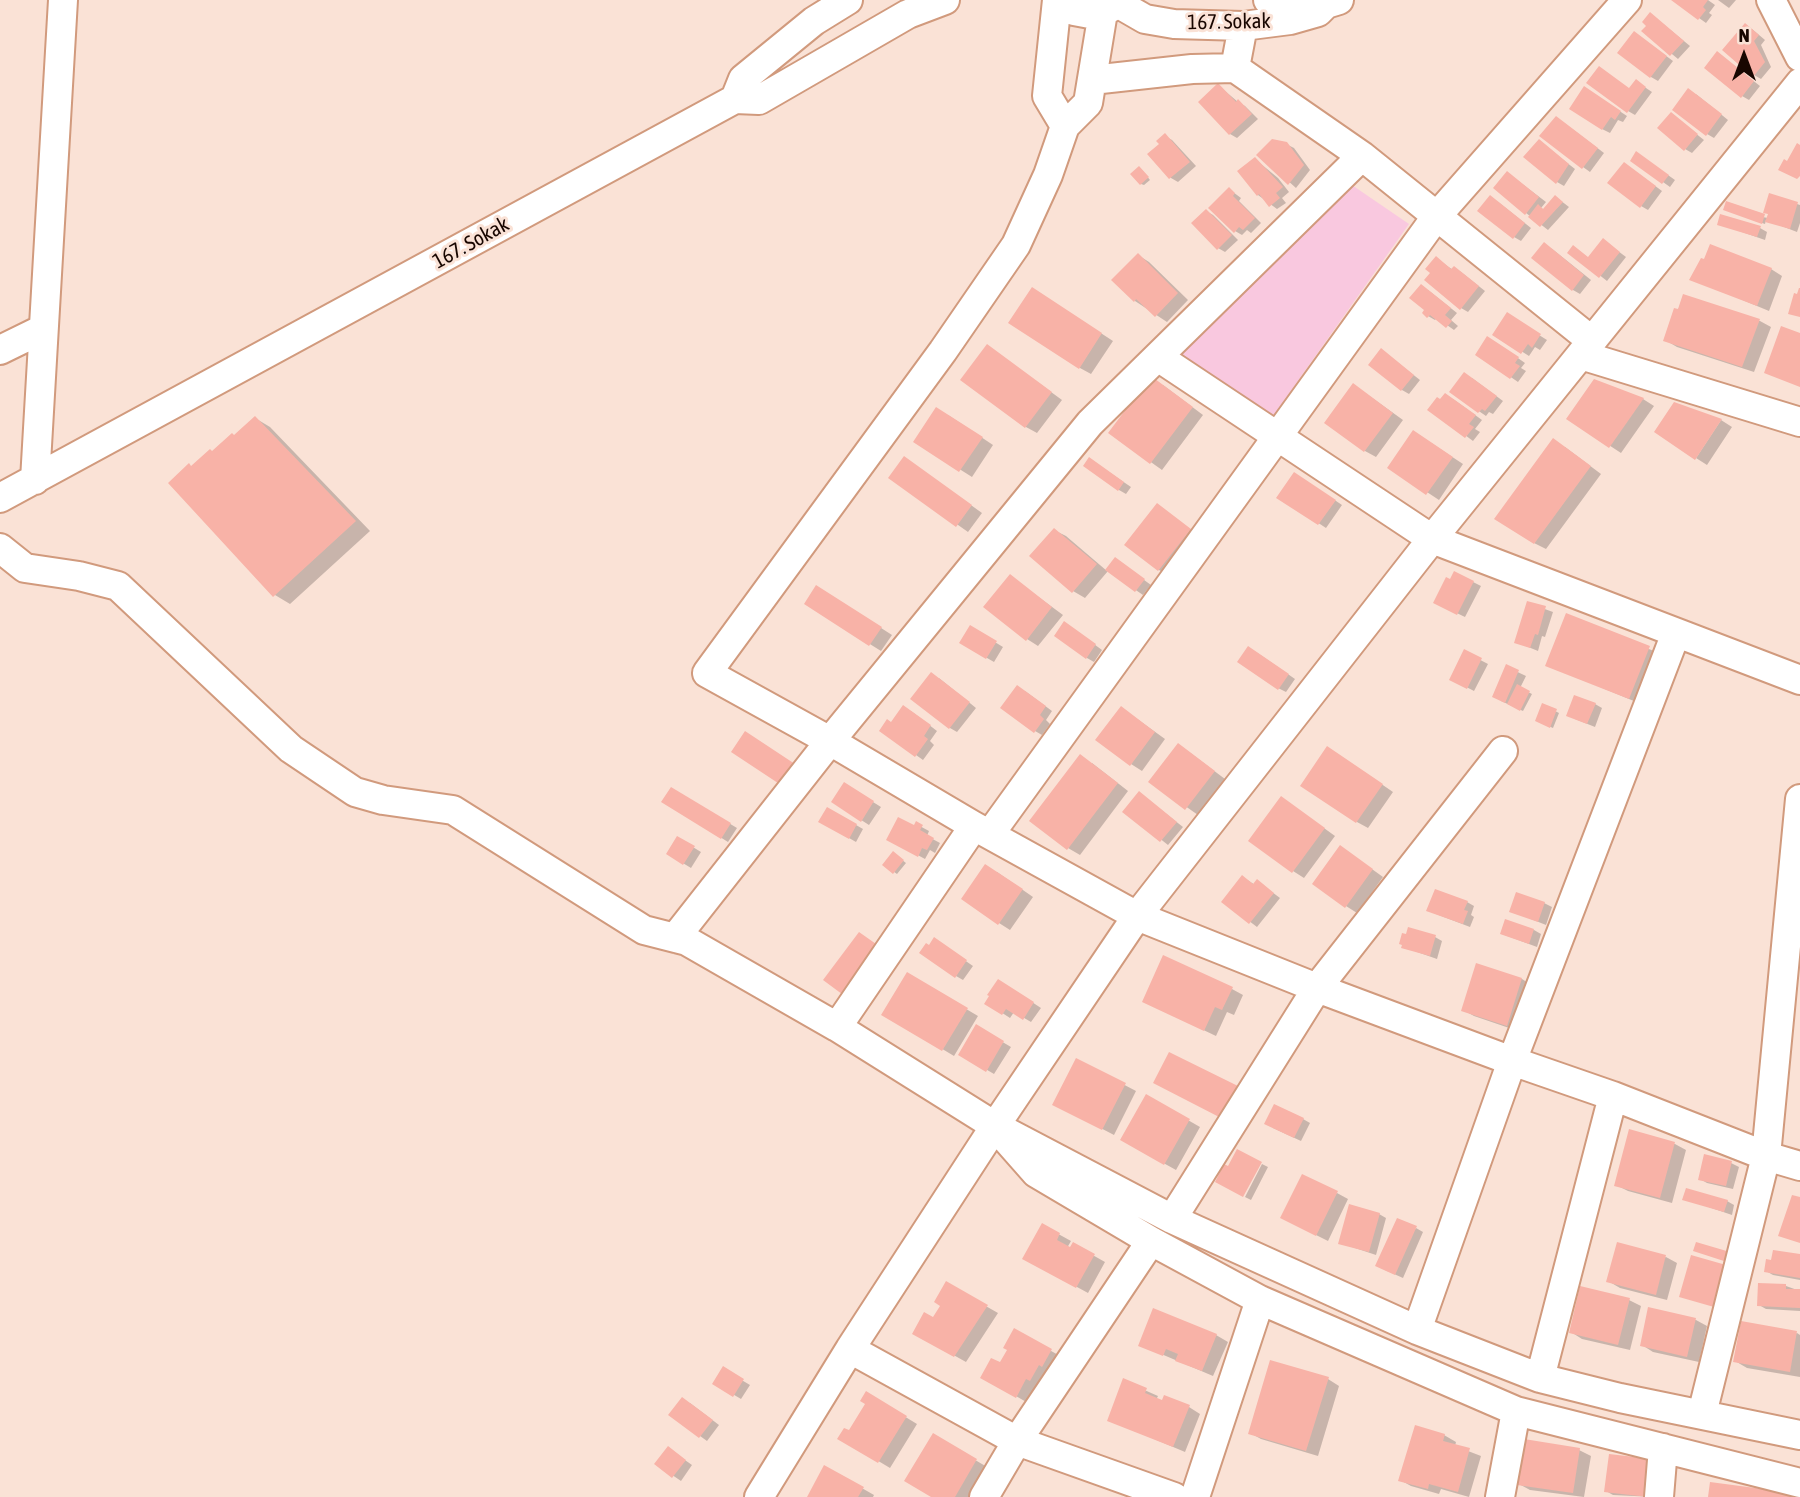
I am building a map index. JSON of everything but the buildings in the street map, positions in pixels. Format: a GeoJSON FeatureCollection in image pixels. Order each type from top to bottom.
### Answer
{"type":"FeatureCollection","features":[{"type":"Feature","properties":{"kind":"street"},"geometry":{"type":"LineString","coordinates":[[35,480],[63,0]]}},
{"type":"Feature","properties":{"kind":"street"},"geometry":{"type":"LineString","coordinates":[[734,99],[743,79],[814,21],[849,0]]}},
{"type":"Feature","properties":{"kind":"street","name":"167. Sokak"},"geometry":{"type":"LineString","coordinates":[[0,498],[734,99],[759,100],[908,14],[945,0]]}},
{"type":"Feature","properties":{"kind":"street"},"geometry":{"type":"LineString","coordinates":[[1065,126],[1047,96],[1057,0],[1074,11],[1090,14],[1115,5]]}},
{"type":"Feature","properties":{"kind":"street"},"geometry":{"type":"LineString","coordinates":[[1268,0],[1332,2]]}},
{"type":"Feature","properties":{"kind":"street"},"geometry":{"type":"LineString","coordinates":[[837,1027],[1278,436],[1436,217],[1627,0]]}},
{"type":"Feature","properties":{"kind":"street"},"geometry":{"type":"LineString","coordinates":[[1771,0],[1800,57]]}},
{"type":"Feature","properties":{"kind":"street","name":"167. Sokak"},"geometry":{"type":"LineString","coordinates":[[1115,5],[1145,19],[1174,24],[1243,26],[1290,20],[1318,12],[1332,2]]}},
{"type":"Feature","properties":{"kind":"street"},"geometry":{"type":"LineString","coordinates":[[1115,5],[1092,80],[1088,103],[1065,126],[1048,175],[1016,245],[943,351],[707,673],[1137,916],[1317,988],[1511,1061],[1614,1096],[1766,1156],[1800,1166]]}},
{"type":"Feature","properties":{"kind":"street"},"geometry":{"type":"LineString","coordinates":[[1174,24],[1362,156],[1586,348],[1800,422]]}},
{"type":"Feature","properties":{"kind":"street"},"geometry":{"type":"LineString","coordinates":[[1235,68],[1243,26]]}},
{"type":"Feature","properties":{"kind":"street"},"geometry":{"type":"LineString","coordinates":[[1092,80],[1192,69],[1235,68]]}},
{"type":"Feature","properties":{"kind":"street"},"geometry":{"type":"LineString","coordinates":[[759,1497],[850,1349],[995,1126],[1137,916],[1432,539],[1586,348],[1795,97]]}},
{"type":"Feature","properties":{"kind":"street"},"geometry":{"type":"LineString","coordinates":[[675,938],[830,741],[1090,423],[1362,156]]}},
{"type":"Feature","properties":{"kind":"street"},"geometry":{"type":"LineString","coordinates":[[0,350],[43,329]]}},
{"type":"Feature","properties":{"kind":"street"},"geometry":{"type":"LineString","coordinates":[[1158,357],[1432,539],[1800,680]]}},
{"type":"Feature","properties":{"kind":"street"},"geometry":{"type":"LineString","coordinates":[[0,548],[25,568],[79,576],[118,586],[291,749],[355,792],[383,800],[453,810],[644,930],[687,942],[837,1027],[995,1126],[1172,1219],[1417,1330],[1540,1378],[1620,1398],[1800,1435]]}},
{"type":"Feature","properties":{"kind":"street"},"geometry":{"type":"LineString","coordinates":[[1417,1330],[1511,1061],[1676,633]]}},
{"type":"Feature","properties":{"kind":"street"},"geometry":{"type":"LineString","coordinates":[[1172,1219],[1317,988],[1503,751]]}},
{"type":"Feature","properties":{"kind":"street"},"geometry":{"type":"LineString","coordinates":[[1702,1414],[1766,1156],[1800,799]]}},
{"type":"Feature","properties":{"kind":"street"},"geometry":{"type":"LineString","coordinates":[[1540,1378],[1614,1096]]}},
{"type":"Feature","properties":{"kind":"street"},"geometry":{"type":"LineString","coordinates":[[995,1126],[1036,1173],[1151,1241],[1260,1300],[1516,1411],[1800,1483]]}},
{"type":"Feature","properties":{"kind":"street"},"geometry":{"type":"LineString","coordinates":[[984,1497],[1017,1441],[1151,1241]]}},
{"type":"Feature","properties":{"kind":"street"},"geometry":{"type":"LineString","coordinates":[[1195,1497],[1260,1300]]}},
{"type":"Feature","properties":{"kind":"street"},"geometry":{"type":"LineString","coordinates":[[850,1349],[1017,1441],[1174,1497]]}},
{"type":"Feature","properties":{"kind":"street"},"geometry":{"type":"LineString","coordinates":[[1500,1497],[1516,1411]]}},
{"type":"Feature","properties":{"kind":"street"},"geometry":{"type":"LineString","coordinates":[[1659,1497],[1663,1448]]}},
{"type":"Feature","properties":{"kind":"shaded area"},"geometry":{"type":"Polygon","coordinates":[[[1349,183],[1409,224],[1273,416],[1178,352],[1349,183]]]}}]}
